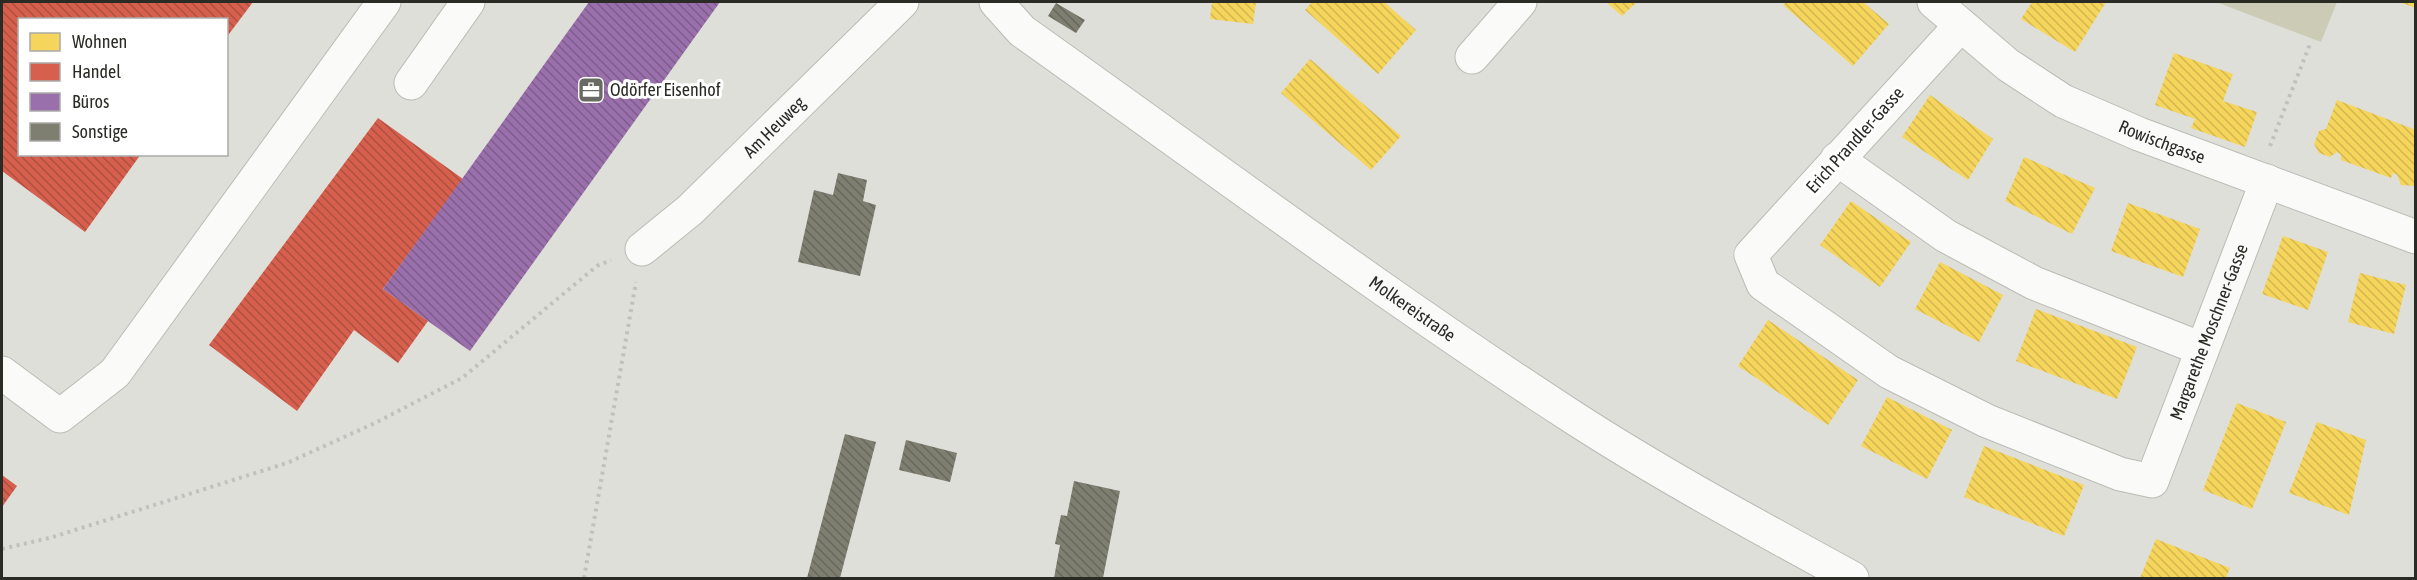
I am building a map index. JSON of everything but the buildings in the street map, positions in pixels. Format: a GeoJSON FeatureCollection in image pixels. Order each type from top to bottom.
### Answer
{"type":"FeatureCollection","features":[{"type":"Feature","properties":{"kind":"street"},"geometry":{"type":"LineString","coordinates":[[2,373],[60,416],[115,373],[384,2]]}},
{"type":"Feature","properties":{"kind":"street"},"geometry":{"type":"LineString","coordinates":[[411,83],[468,2]]}},
{"type":"Feature","properties":{"kind":"street","name":"Am Heuweg"},"geometry":{"type":"LineString","coordinates":[[642,249],[690,210],[902,2]]}},
{"type":"Feature","properties":{"kind":"street","name":"Molkereistraße"},"geometry":{"type":"LineString","coordinates":[[996,2],[1022,31],[1458,342],[1573,417],[1697,493],[1852,579]]}},
{"type":"Feature","properties":{"kind":"street"},"geometry":{"type":"LineString","coordinates":[[1472,57],[1520,2]]}},
{"type":"Feature","properties":{"kind":"street","name":"Rowischgasse"},"geometry":{"type":"LineString","coordinates":[[1934,2],[2008,65],[2063,100],[2139,134],[2415,237]]}},
{"type":"Feature","properties":{"kind":"street","name":"Erich Prandler-Gasse"},"geometry":{"type":"LineString","coordinates":[[1960,26],[1751,255],[1763,284],[1889,372],[1987,421],[2120,474],[2152,481]]}},
{"type":"Feature","properties":{"kind":"street"},"geometry":{"type":"LineString","coordinates":[[1837,159],[1946,236],[2034,283],[2202,350]]}},
{"type":"Feature","properties":{"kind":"street","name":"Margarethe Moschner-Gasse"},"geometry":{"type":"LineString","coordinates":[[2152,481],[2267,181]]}},
{"type":"Feature","properties":{"kind":"path"},"geometry":{"type":"LineString","coordinates":[[2267,181],[2266,156],[2310,44]]}},
{"type":"Feature","properties":{"kind":"path"},"geometry":{"type":"LineString","coordinates":[[2,549],[53,537],[287,463],[375,423],[462,378],[597,266],[642,249]]}},
{"type":"Feature","properties":{"kind":"path"},"geometry":{"type":"LineString","coordinates":[[584,579],[642,249]]}},
{"type":"Feature","properties":{"kind":"green space"},"geometry":{"type":"Polygon","coordinates":[[[2216,2],[2337,2],[2321,42],[2216,2]]]}},
{"type":"Feature","properties":{"kind":"place","name":"Odörfer Eisenhof"},"geometry":{"type":"Point","coordinates":[591,90]}}]}
